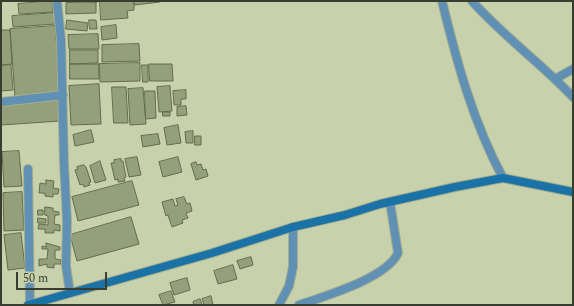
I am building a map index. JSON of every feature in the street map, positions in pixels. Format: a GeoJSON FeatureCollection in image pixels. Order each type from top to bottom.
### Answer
{"type":"FeatureCollection","features":[{"type":"Feature","properties":{"kind":"main road"},"geometry":{"type":"LineString","coordinates":[[29,305],[212,253],[293,227],[345,215],[390,202],[504,178],[573,192]]}},
{"type":"Feature","properties":{"kind":"street"},"geometry":{"type":"LineString","coordinates":[[57,1],[62,40],[67,221],[66,266],[70,293]]}},
{"type":"Feature","properties":{"kind":"street"},"geometry":{"type":"LineString","coordinates":[[442,1],[454,52],[465,89],[480,130],[504,178]]}},
{"type":"Feature","properties":{"kind":"street"},"geometry":{"type":"LineString","coordinates":[[472,1],[488,19],[573,97]]}},
{"type":"Feature","properties":{"kind":"street"},"geometry":{"type":"LineString","coordinates":[[555,79],[573,69]]}},
{"type":"Feature","properties":{"kind":"street"},"geometry":{"type":"LineString","coordinates":[[1,102],[63,95]]}},
{"type":"Feature","properties":{"kind":"street"},"geometry":{"type":"LineString","coordinates":[[28,169],[29,305]]}},
{"type":"Feature","properties":{"kind":"street"},"geometry":{"type":"LineString","coordinates":[[299,305],[359,283],[388,268],[395,261],[398,253],[390,202]]}},
{"type":"Feature","properties":{"kind":"street"},"geometry":{"type":"LineString","coordinates":[[279,305],[289,286],[293,267],[293,227]]}},
{"type":"Feature","properties":{"kind":"building"},"geometry":{"type":"Polygon","coordinates":[[[52,1],[53,12],[19,14],[18,4],[52,1]]]}},
{"type":"Feature","properties":{"kind":"building"},"geometry":{"type":"Polygon","coordinates":[[[65,1],[97,1],[97,2],[65,1]]]}},
{"type":"Feature","properties":{"kind":"building"},"geometry":{"type":"Polygon","coordinates":[[[100,1],[134,1],[134,10],[127,11],[128,18],[101,20],[100,1]]]}},
{"type":"Feature","properties":{"kind":"building"},"geometry":{"type":"Polygon","coordinates":[[[134,1],[160,1],[160,2],[135,5],[134,1]]]}},
{"type":"Feature","properties":{"kind":"building"},"geometry":{"type":"Polygon","coordinates":[[[96,2],[96,13],[66,14],[66,3],[96,2]]]}},
{"type":"Feature","properties":{"kind":"building"},"geometry":{"type":"Polygon","coordinates":[[[56,13],[56,24],[13,27],[12,16],[56,13]]]}},
{"type":"Feature","properties":{"kind":"building"},"geometry":{"type":"Polygon","coordinates":[[[67,20],[88,23],[87,31],[66,29],[67,20]]]}},
{"type":"Feature","properties":{"kind":"building"},"geometry":{"type":"Polygon","coordinates":[[[89,20],[96,20],[97,29],[90,29],[89,20]]]}},
{"type":"Feature","properties":{"kind":"building"},"geometry":{"type":"Polygon","coordinates":[[[116,25],[117,38],[102,40],[101,27],[116,25]]]}},
{"type":"Feature","properties":{"kind":"building"},"geometry":{"type":"Polygon","coordinates":[[[55,26],[61,94],[15,97],[10,29],[55,26]]]}},
{"type":"Feature","properties":{"kind":"building"},"geometry":{"type":"Polygon","coordinates":[[[1,30],[10,30],[12,64],[1,65],[1,30]]]}},
{"type":"Feature","properties":{"kind":"building"},"geometry":{"type":"Polygon","coordinates":[[[98,34],[99,49],[69,49],[68,35],[98,34]]]}},
{"type":"Feature","properties":{"kind":"building"},"geometry":{"type":"Polygon","coordinates":[[[139,44],[140,61],[102,62],[102,45],[139,44]]]}},
{"type":"Feature","properties":{"kind":"building"},"geometry":{"type":"Polygon","coordinates":[[[70,50],[98,50],[98,63],[70,64],[70,50]]]}},
{"type":"Feature","properties":{"kind":"building"},"geometry":{"type":"Polygon","coordinates":[[[140,63],[140,81],[100,82],[99,64],[140,63]]]}},
{"type":"Feature","properties":{"kind":"building"},"geometry":{"type":"Polygon","coordinates":[[[70,64],[99,64],[99,79],[70,79],[70,64]]]}},
{"type":"Feature","properties":{"kind":"building"},"geometry":{"type":"Polygon","coordinates":[[[149,64],[172,64],[173,81],[150,81],[149,64]]]}},
{"type":"Feature","properties":{"kind":"building"},"geometry":{"type":"Polygon","coordinates":[[[11,65],[13,90],[1,91],[1,66],[11,65]]]}},
{"type":"Feature","properties":{"kind":"building"},"geometry":{"type":"Polygon","coordinates":[[[142,65],[148,65],[148,82],[143,82],[142,65]]]}},
{"type":"Feature","properties":{"kind":"building"},"geometry":{"type":"Polygon","coordinates":[[[99,84],[101,124],[71,125],[69,86],[99,84]]]}},
{"type":"Feature","properties":{"kind":"building"},"geometry":{"type":"Polygon","coordinates":[[[170,86],[172,111],[159,112],[157,87],[170,86]]]}},
{"type":"Feature","properties":{"kind":"building"},"geometry":{"type":"Polygon","coordinates":[[[112,87],[126,87],[128,123],[114,123],[112,87]]]}},
{"type":"Feature","properties":{"kind":"building"},"geometry":{"type":"Polygon","coordinates":[[[143,88],[146,124],[130,125],[128,89],[143,88]]]}},
{"type":"Feature","properties":{"kind":"building"},"geometry":{"type":"Polygon","coordinates":[[[186,90],[186,99],[181,99],[181,105],[174,105],[173,91],[186,90]]]}},
{"type":"Feature","properties":{"kind":"building"},"geometry":{"type":"Polygon","coordinates":[[[145,91],[155,91],[156,118],[146,119],[145,91]]]}},
{"type":"Feature","properties":{"kind":"building"},"geometry":{"type":"Polygon","coordinates":[[[58,99],[60,121],[1,125],[1,103],[58,99]]]}},
{"type":"Feature","properties":{"kind":"building"},"geometry":{"type":"Polygon","coordinates":[[[186,106],[187,115],[177,116],[177,107],[186,106]]]}},
{"type":"Feature","properties":{"kind":"building"},"geometry":{"type":"Polygon","coordinates":[[[163,112],[170,112],[170,116],[163,116],[163,112]]]}},
{"type":"Feature","properties":{"kind":"building"},"geometry":{"type":"Polygon","coordinates":[[[178,125],[181,143],[167,145],[164,128],[178,125]]]}},
{"type":"Feature","properties":{"kind":"building"},"geometry":{"type":"Polygon","coordinates":[[[91,130],[94,142],[75,146],[73,135],[91,130]]]}},
{"type":"Feature","properties":{"kind":"building"},"geometry":{"type":"Polygon","coordinates":[[[193,131],[193,143],[186,143],[185,132],[193,131]]]}},
{"type":"Feature","properties":{"kind":"building"},"geometry":{"type":"Polygon","coordinates":[[[158,134],[160,144],[143,147],[141,136],[158,134]]]}},
{"type":"Feature","properties":{"kind":"building"},"geometry":{"type":"Polygon","coordinates":[[[195,136],[201,136],[201,145],[195,145],[195,136]]]}},
{"type":"Feature","properties":{"kind":"building"},"geometry":{"type":"Polygon","coordinates":[[[19,151],[22,186],[4,187],[2,152],[19,151]]]}},
{"type":"Feature","properties":{"kind":"building"},"geometry":{"type":"Polygon","coordinates":[[[137,157],[141,175],[129,177],[125,159],[137,157]]]}},
{"type":"Feature","properties":{"kind":"building"},"geometry":{"type":"Polygon","coordinates":[[[178,157],[182,172],[163,177],[159,162],[178,157]]]}},
{"type":"Feature","properties":{"kind":"building"},"geometry":{"type":"Polygon","coordinates":[[[121,159],[121,161],[123,161],[126,177],[124,178],[125,181],[118,182],[118,179],[115,180],[111,163],[114,163],[114,160],[121,159]]]}},
{"type":"Feature","properties":{"kind":"building"},"geometry":{"type":"Polygon","coordinates":[[[100,161],[106,180],[95,183],[90,166],[100,161]]]}},
{"type":"Feature","properties":{"kind":"building"},"geometry":{"type":"Polygon","coordinates":[[[196,162],[197,165],[201,164],[203,170],[206,169],[208,176],[196,180],[191,164],[196,162]]]}},
{"type":"Feature","properties":{"kind":"building"},"geometry":{"type":"Polygon","coordinates":[[[84,165],[91,182],[89,182],[90,185],[84,187],[83,184],[80,185],[75,170],[78,169],[77,167],[84,165]]]}},
{"type":"Feature","properties":{"kind":"building"},"geometry":{"type":"Polygon","coordinates":[[[46,180],[54,181],[53,188],[59,189],[58,194],[53,194],[53,197],[45,196],[45,193],[39,193],[40,183],[46,184],[46,180]]]}},
{"type":"Feature","properties":{"kind":"building"},"geometry":{"type":"Polygon","coordinates":[[[132,181],[139,205],[78,221],[72,197],[132,181]]]}},
{"type":"Feature","properties":{"kind":"building"},"geometry":{"type":"Polygon","coordinates":[[[22,192],[24,230],[4,231],[3,193],[22,192]]]}},
{"type":"Feature","properties":{"kind":"building"},"geometry":{"type":"Polygon","coordinates":[[[184,197],[187,204],[190,203],[192,211],[186,213],[188,218],[182,220],[183,223],[172,227],[168,215],[166,216],[162,202],[173,199],[175,206],[178,205],[176,199],[184,197]]]}},
{"type":"Feature","properties":{"kind":"building"},"geometry":{"type":"Polygon","coordinates":[[[45,207],[53,208],[53,211],[59,212],[59,215],[55,215],[54,224],[60,225],[60,231],[54,230],[54,233],[45,233],[45,229],[38,229],[39,224],[48,225],[48,216],[45,215],[45,207]]]}},
{"type":"Feature","properties":{"kind":"building"},"geometry":{"type":"Polygon","coordinates":[[[38,210],[43,210],[43,215],[38,215],[38,210]]]}},
{"type":"Feature","properties":{"kind":"building"},"geometry":{"type":"Polygon","coordinates":[[[131,217],[139,244],[77,261],[70,235],[131,217]]]}},
{"type":"Feature","properties":{"kind":"building"},"geometry":{"type":"Polygon","coordinates":[[[38,218],[46,219],[46,223],[38,223],[38,218]]]}},
{"type":"Feature","properties":{"kind":"building"},"geometry":{"type":"Polygon","coordinates":[[[21,233],[25,268],[8,270],[4,235],[21,233]]]}},
{"type":"Feature","properties":{"kind":"building"},"geometry":{"type":"Polygon","coordinates":[[[46,243],[60,247],[60,250],[55,250],[55,259],[61,260],[61,264],[54,264],[54,268],[47,267],[47,264],[39,266],[39,259],[47,259],[48,249],[42,249],[42,246],[46,247],[46,243]]]}},
{"type":"Feature","properties":{"kind":"building"},"geometry":{"type":"Polygon","coordinates":[[[251,257],[253,265],[240,269],[237,261],[251,257]]]}},
{"type":"Feature","properties":{"kind":"building"},"geometry":{"type":"Polygon","coordinates":[[[233,265],[237,279],[218,284],[214,271],[233,265]]]}},
{"type":"Feature","properties":{"kind":"building"},"geometry":{"type":"Polygon","coordinates":[[[187,278],[190,290],[174,295],[170,283],[187,278]]]}},
{"type":"Feature","properties":{"kind":"building"},"geometry":{"type":"Polygon","coordinates":[[[171,291],[175,302],[163,305],[159,295],[171,291]]]}},
{"type":"Feature","properties":{"kind":"building"},"geometry":{"type":"Polygon","coordinates":[[[211,296],[213,305],[204,305],[202,299],[211,296]]]}},
{"type":"Feature","properties":{"kind":"building"},"geometry":{"type":"Polygon","coordinates":[[[200,299],[202,305],[194,305],[193,302],[200,299]]]}}]}
